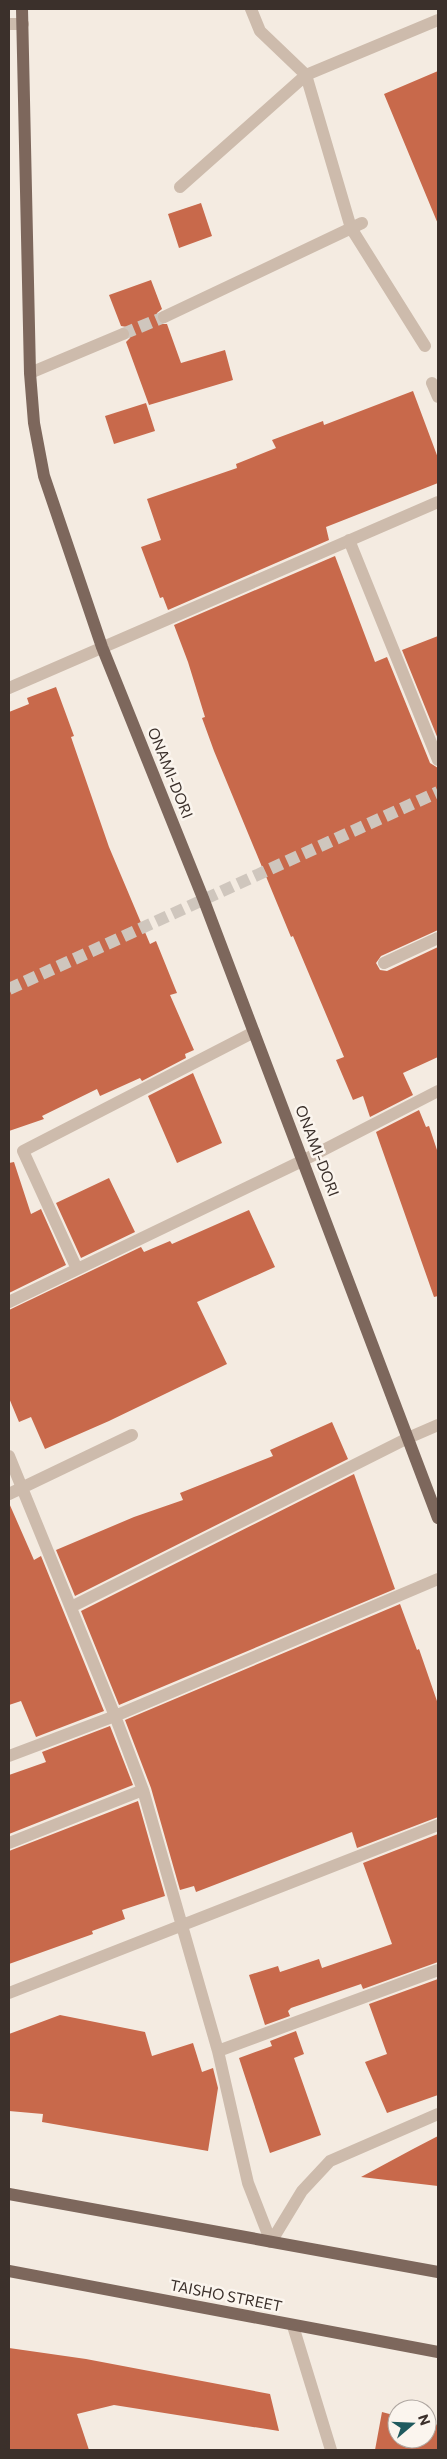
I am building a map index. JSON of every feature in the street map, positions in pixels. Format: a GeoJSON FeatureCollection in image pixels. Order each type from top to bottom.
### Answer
{"type":"FeatureCollection","features":[{"type":"Feature","properties":{"kind":"main road","name":"ONAMI-DORI"},"geometry":{"type":"LineString","coordinates":[[22,9],[30,373],[34,424],[44,476],[102,647],[304,1160],[438,1518]]}},
{"type":"Feature","properties":{"kind":"main road"},"geometry":{"type":"LineString","coordinates":[[9,2194],[438,2272]]}},
{"type":"Feature","properties":{"kind":"main road","name":"TAISHO STREET"},"geometry":{"type":"LineString","coordinates":[[9,2271],[438,2352]]}},
{"type":"Feature","properties":{"kind":"street"},"geometry":{"type":"LineString","coordinates":[[251,9],[260,31],[306,76],[356,226],[425,346]]}},
{"type":"Feature","properties":{"kind":"street"},"geometry":{"type":"LineString","coordinates":[[180,187],[306,76],[438,20]]}},
{"type":"Feature","properties":{"kind":"street"},"geometry":{"type":"LineString","coordinates":[[9,24],[22,24]]}},
{"type":"Feature","properties":{"kind":"street"},"geometry":{"type":"LineString","coordinates":[[164,317],[356,226]]}},
{"type":"Feature","properties":{"kind":"street"},"geometry":{"type":"LineString","coordinates":[[30,373],[123,334]]}},
{"type":"Feature","properties":{"kind":"street"},"geometry":{"type":"LineString","coordinates":[[432,383],[438,397]]}},
{"type":"Feature","properties":{"kind":"street"},"geometry":{"type":"LineString","coordinates":[[9,688],[438,502]]}},
{"type":"Feature","properties":{"kind":"street"},"geometry":{"type":"LineString","coordinates":[[348,540],[438,760]]}},
{"type":"Feature","properties":{"kind":"street"},"geometry":{"type":"LineString","coordinates":[[384,963],[438,938]]}},
{"type":"Feature","properties":{"kind":"street"},"geometry":{"type":"LineString","coordinates":[[77,1269],[23,1150],[254,1032]]}},
{"type":"Feature","properties":{"kind":"street"},"geometry":{"type":"LineString","coordinates":[[9,1302],[304,1160],[438,1091]]}},
{"type":"Feature","properties":{"kind":"street"},"geometry":{"type":"LineString","coordinates":[[71,1606],[408,1438],[438,1425]]}},
{"type":"Feature","properties":{"kind":"street"},"geometry":{"type":"LineString","coordinates":[[9,1494],[132,1435]]}},
{"type":"Feature","properties":{"kind":"street"},"geometry":{"type":"LineString","coordinates":[[9,1456],[71,1606],[143,1790],[218,2051],[248,2183],[271,2242]]}},
{"type":"Feature","properties":{"kind":"street"},"geometry":{"type":"LineString","coordinates":[[9,1756],[115,1716],[438,1579]]}},
{"type":"Feature","properties":{"kind":"street"},"geometry":{"type":"LineString","coordinates":[[9,1843],[143,1790]]}},
{"type":"Feature","properties":{"kind":"street"},"geometry":{"type":"LineString","coordinates":[[9,1993],[438,1825]]}},
{"type":"Feature","properties":{"kind":"street"},"geometry":{"type":"LineString","coordinates":[[218,2051],[438,1970]]}},
{"type":"Feature","properties":{"kind":"street"},"geometry":{"type":"LineString","coordinates":[[271,2242],[302,2191],[330,2161],[438,2114]]}},
{"type":"Feature","properties":{"kind":"street"},"geometry":{"type":"LineString","coordinates":[[293,2326],[330,2450]]}},
{"type":"Feature","properties":{"kind":"building"},"geometry":{"type":"Polygon","coordinates":[[[438,71],[438,224],[384,94],[438,71]]]}},
{"type":"Feature","properties":{"kind":"building"},"geometry":{"type":"Polygon","coordinates":[[[201,203],[212,236],[179,248],[168,214],[201,203]]]}},
{"type":"Feature","properties":{"kind":"building"},"geometry":{"type":"Polygon","coordinates":[[[151,280],[162,309],[157,313],[157,320],[160,324],[167,324],[181,363],[225,350],[233,380],[149,405],[126,342],[130,338],[131,331],[127,327],[121,326],[109,295],[151,280]]]}},
{"type":"Feature","properties":{"kind":"building"},"geometry":{"type":"Polygon","coordinates":[[[413,391],[438,458],[438,483],[326,527],[329,540],[168,610],[163,597],[160,598],[141,547],[161,540],[147,499],[237,468],[236,464],[276,448],[272,440],[323,421],[324,425],[413,391]]]}},
{"type":"Feature","properties":{"kind":"building"},"geometry":{"type":"Polygon","coordinates":[[[146,403],[155,431],[114,444],[105,416],[146,403]]]}},
{"type":"Feature","properties":{"kind":"building"},"geometry":{"type":"Polygon","coordinates":[[[335,556],[375,662],[387,657],[430,763],[438,768],[438,930],[381,956],[376,963],[380,970],[387,971],[438,947],[438,1057],[403,1073],[413,1095],[370,1117],[363,1096],[353,1100],[336,1060],[344,1057],[293,936],[291,937],[214,751],[202,718],[205,717],[188,662],[174,625],[335,556]]]}},
{"type":"Feature","properties":{"kind":"building"},"geometry":{"type":"Polygon","coordinates":[[[438,636],[438,739],[402,650],[438,636]]]}},
{"type":"Feature","properties":{"kind":"building"},"geometry":{"type":"Polygon","coordinates":[[[56,687],[74,736],[71,737],[109,847],[150,944],[156,941],[177,993],[170,995],[194,1050],[185,1054],[186,1058],[142,1081],[140,1078],[100,1096],[97,1089],[42,1116],[44,1119],[9,1131],[9,712],[29,704],[27,698],[56,687]]]}},
{"type":"Feature","properties":{"kind":"building"},"geometry":{"type":"Polygon","coordinates":[[[193,1073],[222,1143],[177,1163],[148,1096],[193,1073]]]}},
{"type":"Feature","properties":{"kind":"building"},"geometry":{"type":"Polygon","coordinates":[[[419,1110],[426,1127],[429,1126],[438,1153],[438,1296],[434,1297],[376,1132],[419,1110]]]}},
{"type":"Feature","properties":{"kind":"building"},"geometry":{"type":"Polygon","coordinates":[[[14,1162],[31,1214],[41,1209],[66,1265],[9,1293],[9,1163],[14,1162]]]}},
{"type":"Feature","properties":{"kind":"building"},"geometry":{"type":"Polygon","coordinates":[[[109,1178],[135,1232],[81,1258],[56,1203],[109,1178]]]}},
{"type":"Feature","properties":{"kind":"building"},"geometry":{"type":"Polygon","coordinates":[[[249,1210],[275,1267],[197,1302],[227,1364],[109,1421],[45,1449],[31,1417],[19,1422],[9,1398],[9,1310],[141,1247],[144,1252],[170,1241],[172,1244],[249,1210]]]}},
{"type":"Feature","properties":{"kind":"building"},"geometry":{"type":"Polygon","coordinates":[[[332,1422],[348,1459],[75,1596],[56,1550],[134,1517],[183,1500],[180,1493],[273,1456],[270,1450],[332,1422]]]}},
{"type":"Feature","properties":{"kind":"building"},"geometry":{"type":"Polygon","coordinates":[[[354,1474],[395,1589],[119,1705],[81,1611],[354,1474]]]}},
{"type":"Feature","properties":{"kind":"building"},"geometry":{"type":"Polygon","coordinates":[[[9,1503],[34,1560],[41,1556],[104,1711],[36,1737],[21,1701],[9,1705],[9,1503]]]}},
{"type":"Feature","properties":{"kind":"building"},"geometry":{"type":"Polygon","coordinates":[[[400,1604],[417,1650],[419,1649],[438,1704],[438,1817],[357,1848],[352,1832],[196,1892],[194,1886],[180,1890],[151,1788],[125,1720],[400,1604]]]}},
{"type":"Feature","properties":{"kind":"building"},"geometry":{"type":"Polygon","coordinates":[[[110,1726],[133,1785],[9,1834],[9,1775],[46,1762],[42,1752],[110,1726]]]}},
{"type":"Feature","properties":{"kind":"building"},"geometry":{"type":"Polygon","coordinates":[[[138,1801],[165,1896],[122,1910],[125,1919],[92,1931],[93,1934],[9,1964],[9,1851],[138,1801]]]}},
{"type":"Feature","properties":{"kind":"building"},"geometry":{"type":"Polygon","coordinates":[[[438,1834],[438,1962],[363,1989],[361,1984],[291,2008],[288,2011],[290,2016],[265,2025],[249,1975],[278,1966],[280,1972],[319,1959],[322,1968],[392,1944],[363,1863],[438,1834]]]}},
{"type":"Feature","properties":{"kind":"building"},"geometry":{"type":"Polygon","coordinates":[[[438,1979],[438,2095],[387,2113],[365,2062],[387,2054],[369,2004],[438,1979]]]}},
{"type":"Feature","properties":{"kind":"building"},"geometry":{"type":"Polygon","coordinates":[[[60,2015],[145,2032],[152,2056],[193,2043],[202,2072],[213,2068],[218,2088],[208,2151],[42,2122],[43,2114],[9,2111],[9,2034],[60,2015]]]}},
{"type":"Feature","properties":{"kind":"building"},"geometry":{"type":"Polygon","coordinates":[[[296,2031],[304,2054],[294,2058],[321,2135],[270,2153],[239,2058],[272,2046],[270,2041],[296,2031]]]}},
{"type":"Feature","properties":{"kind":"building"},"geometry":{"type":"Polygon","coordinates":[[[438,2136],[438,2186],[361,2177],[413,2149],[438,2136]]]}},
{"type":"Feature","properties":{"kind":"building"},"geometry":{"type":"Polygon","coordinates":[[[9,2348],[86,2359],[270,2394],[279,2431],[114,2405],[77,2414],[89,2450],[9,2450],[9,2348]]]}},
{"type":"Feature","properties":{"kind":"building"},"geometry":{"type":"Polygon","coordinates":[[[382,2412],[387,2413],[387,2449],[437,2449],[438,2425],[438,2450],[375,2450],[382,2412]]]}},
{"type":"Feature","properties":{"kind":"tunnel"},"geometry":{"type":"LineString","coordinates":[[123,334],[164,317]]}},
{"type":"Feature","properties":{"kind":"tunnel"},"geometry":{"type":"LineString","coordinates":[[9,989],[438,792]]}}]}
